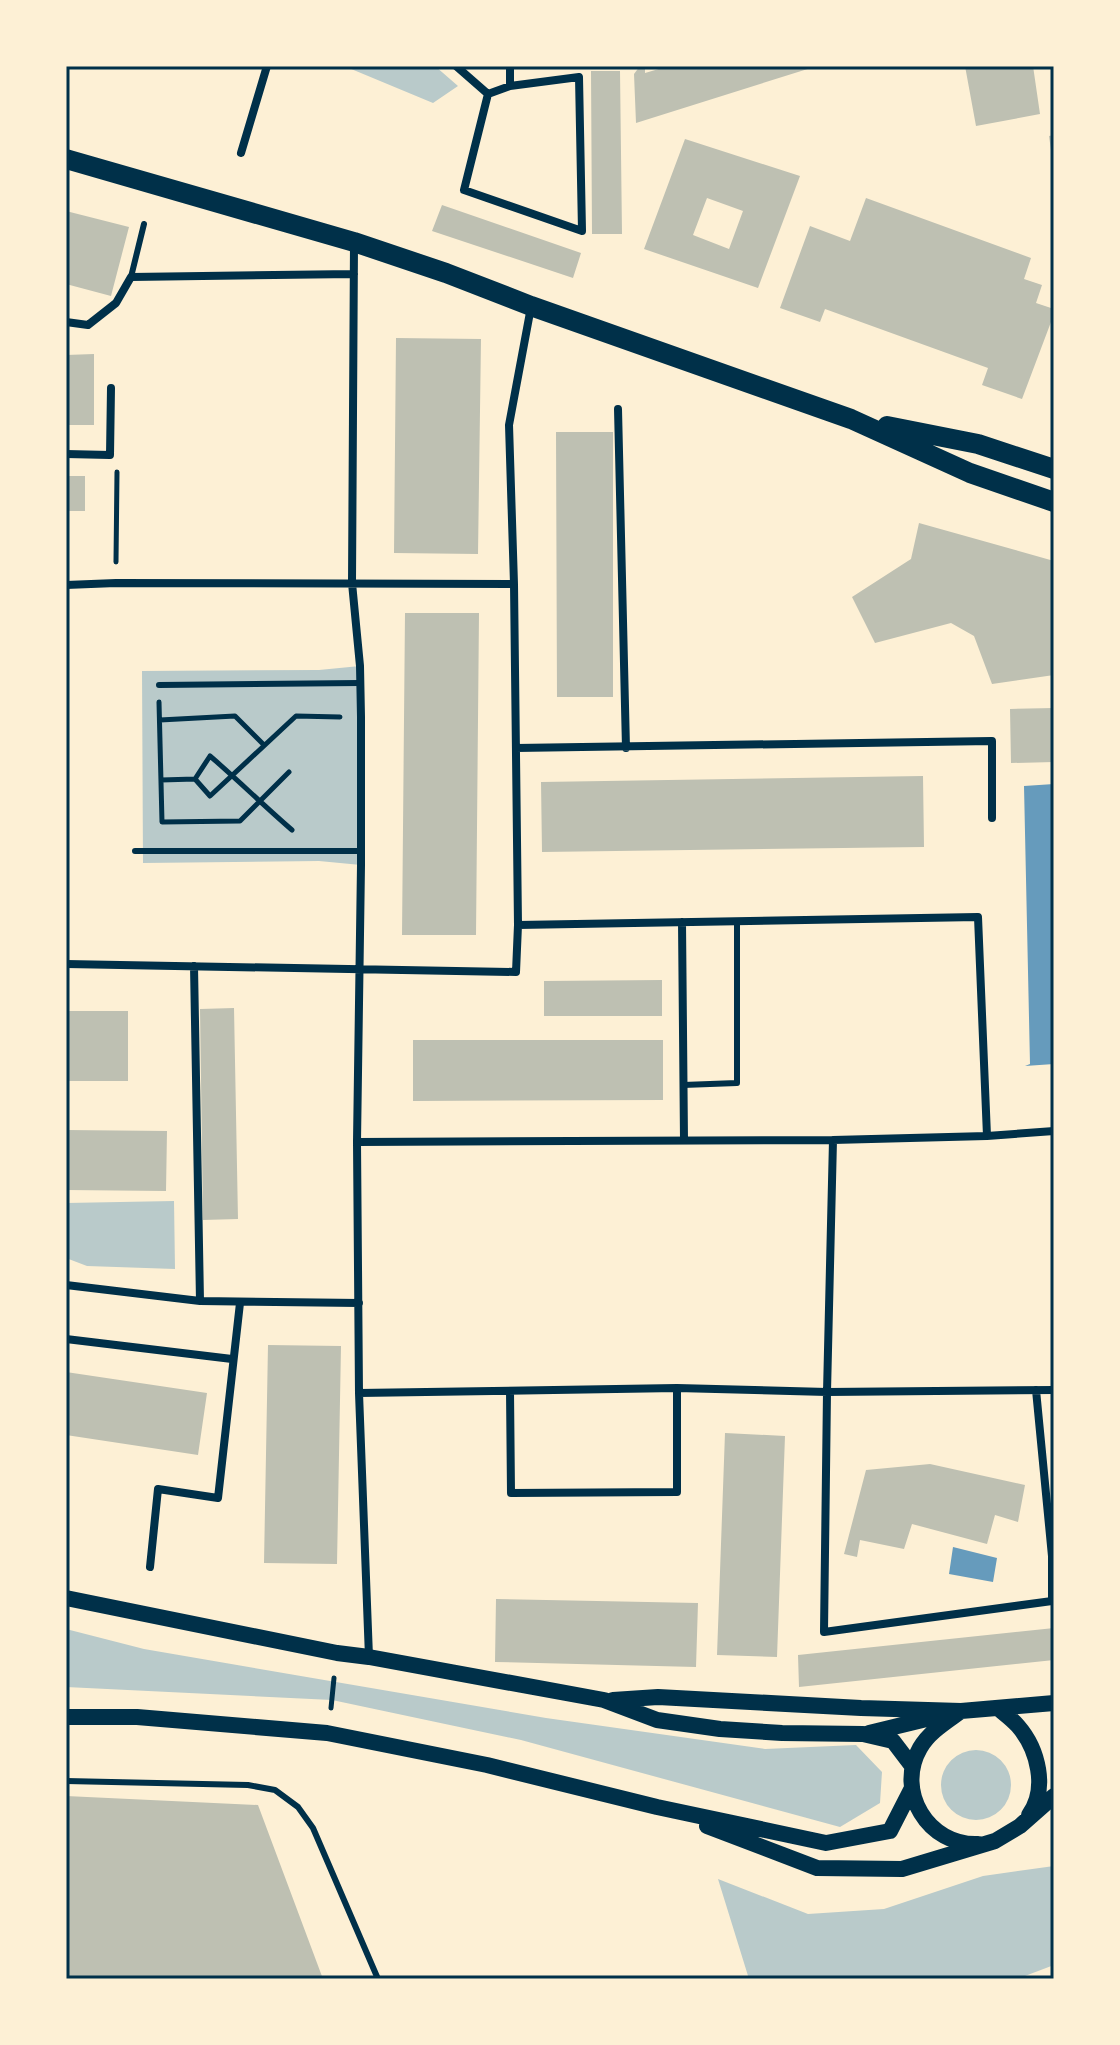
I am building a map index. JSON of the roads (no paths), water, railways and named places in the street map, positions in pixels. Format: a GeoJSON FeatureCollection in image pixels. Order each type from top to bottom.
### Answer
{"type":"FeatureCollection","features":[{"type":"Feature","properties":{"kind":"main road"},"geometry":{"type":"LineString","coordinates":[[66,159],[354,242],[446,273],[851,419],[970,473],[1054,502]]}},
{"type":"Feature","properties":{"kind":"main road"},"geometry":{"type":"LineString","coordinates":[[851,419],[978,444],[1054,469]]}},
{"type":"Feature","properties":{"kind":"main road"},"geometry":{"type":"LineString","coordinates":[[66,1598],[337,1653],[604,1700],[657,1720],[720,1729],[863,1734],[893,1741],[912,1766]]}},
{"type":"Feature","properties":{"kind":"main road"},"geometry":{"type":"LineString","coordinates":[[604,1700],[658,1697],[961,1711],[1054,1703]]}},
{"type":"Feature","properties":{"kind":"main road"},"geometry":{"type":"LineString","coordinates":[[999,1709],[1019,1727],[1038,1765],[1039,1787],[1033,1808],[1020,1826]]}},
{"type":"Feature","properties":{"kind":"main road"},"geometry":{"type":"LineString","coordinates":[[863,1734],[961,1711]]}},
{"type":"Feature","properties":{"kind":"main road"},"geometry":{"type":"LineString","coordinates":[[961,1711],[926,1739],[918,1751],[912,1766],[911,1790],[919,1811],[933,1828],[951,1840],[973,1844],[995,1841]]}},
{"type":"Feature","properties":{"kind":"main road"},"geometry":{"type":"LineString","coordinates":[[66,1717],[137,1717],[327,1733],[487,1765],[657,1807],[826,1843],[890,1831],[911,1790]]}},
{"type":"Feature","properties":{"kind":"main road"},"geometry":{"type":"LineString","coordinates":[[657,1807],[817,1868],[902,1869],[995,1841],[1050,1805]]}},
{"type":"Feature","properties":{"kind":"street"},"geometry":{"type":"LineString","coordinates":[[241,153],[267,66]]}},
{"type":"Feature","properties":{"kind":"street"},"geometry":{"type":"LineString","coordinates":[[456,66],[488,94]]}},
{"type":"Feature","properties":{"kind":"street"},"geometry":{"type":"LineString","coordinates":[[510,66],[510,86]]}},
{"type":"Feature","properties":{"kind":"street"},"geometry":{"type":"LineString","coordinates":[[579,77],[582,231],[464,190],[488,94],[510,86],[579,77]]}},
{"type":"Feature","properties":{"kind":"street"},"geometry":{"type":"LineString","coordinates":[[354,242],[352,583],[361,717],[357,1142],[359,1393],[369,1657]]}},
{"type":"Feature","properties":{"kind":"street"},"geometry":{"type":"LineString","coordinates":[[66,322],[88,325],[116,303],[131,277],[354,274]]}},
{"type":"Feature","properties":{"kind":"street"},"geometry":{"type":"LineString","coordinates":[[66,964],[516,972],[514,584],[509,425],[531,306]]}},
{"type":"Feature","properties":{"kind":"street"},"geometry":{"type":"LineString","coordinates":[[66,454],[110,455],[111,388]]}},
{"type":"Feature","properties":{"kind":"street"},"geometry":{"type":"LineString","coordinates":[[618,409],[626,748]]}},
{"type":"Feature","properties":{"kind":"street"},"geometry":{"type":"LineString","coordinates":[[66,585],[514,584]]}},
{"type":"Feature","properties":{"kind":"street"},"geometry":{"type":"LineString","coordinates":[[516,748],[992,741],[992,818]]}},
{"type":"Feature","properties":{"kind":"street"},"geometry":{"type":"LineString","coordinates":[[518,925],[978,917],[987,1136]]}},
{"type":"Feature","properties":{"kind":"street"},"geometry":{"type":"LineString","coordinates":[[682,922],[684,1140]]}},
{"type":"Feature","properties":{"kind":"street"},"geometry":{"type":"LineString","coordinates":[[194,966],[200,1301]]}},
{"type":"Feature","properties":{"kind":"street"},"geometry":{"type":"LineString","coordinates":[[357,1142],[833,1140],[1054,1131]]}},
{"type":"Feature","properties":{"kind":"street"},"geometry":{"type":"LineString","coordinates":[[833,1140],[824,1632],[1052,1601],[1053,1556],[1036,1390]]}},
{"type":"Feature","properties":{"kind":"street"},"geometry":{"type":"LineString","coordinates":[[66,1285],[200,1301],[359,1303]]}},
{"type":"Feature","properties":{"kind":"street"},"geometry":{"type":"LineString","coordinates":[[150,1567],[158,1489],[218,1498],[240,1303]]}},
{"type":"Feature","properties":{"kind":"street"},"geometry":{"type":"LineString","coordinates":[[66,1339],[232,1359]]}},
{"type":"Feature","properties":{"kind":"street"},"geometry":{"type":"LineString","coordinates":[[510,1391],[511,1493],[677,1492],[677,1388]]}},
{"type":"Feature","properties":{"kind":"street"},"geometry":{"type":"LineString","coordinates":[[359,1393],[677,1388],[827,1392],[1054,1390]]}},
{"type":"Feature","properties":{"kind":"lane"},"geometry":{"type":"LineString","coordinates":[[131,277],[144,224]]}},
{"type":"Feature","properties":{"kind":"lane"},"geometry":{"type":"LineString","coordinates":[[159,685],[360,683]]}},
{"type":"Feature","properties":{"kind":"lane"},"geometry":{"type":"LineString","coordinates":[[135,851],[361,851]]}},
{"type":"Feature","properties":{"kind":"lane"},"geometry":{"type":"LineString","coordinates":[[683,1085],[737,1083],[737,921]]}},
{"type":"Feature","properties":{"kind":"lane"},"geometry":{"type":"LineString","coordinates":[[66,1781],[248,1785],[275,1790],[298,1807],[313,1828],[378,1979]]}},
{"type":"Feature","properties":{"kind":"water"},"geometry":{"type":"Polygon","coordinates":[[[1054,784],[1054,1064],[1025,1066],[1030,1064],[1024,786],[1054,784]]]}},
{"type":"Feature","properties":{"kind":"water"},"geometry":{"type":"Polygon","coordinates":[[[953,1547],[997,1558],[993,1582],[949,1574],[953,1547]]]}}]}
